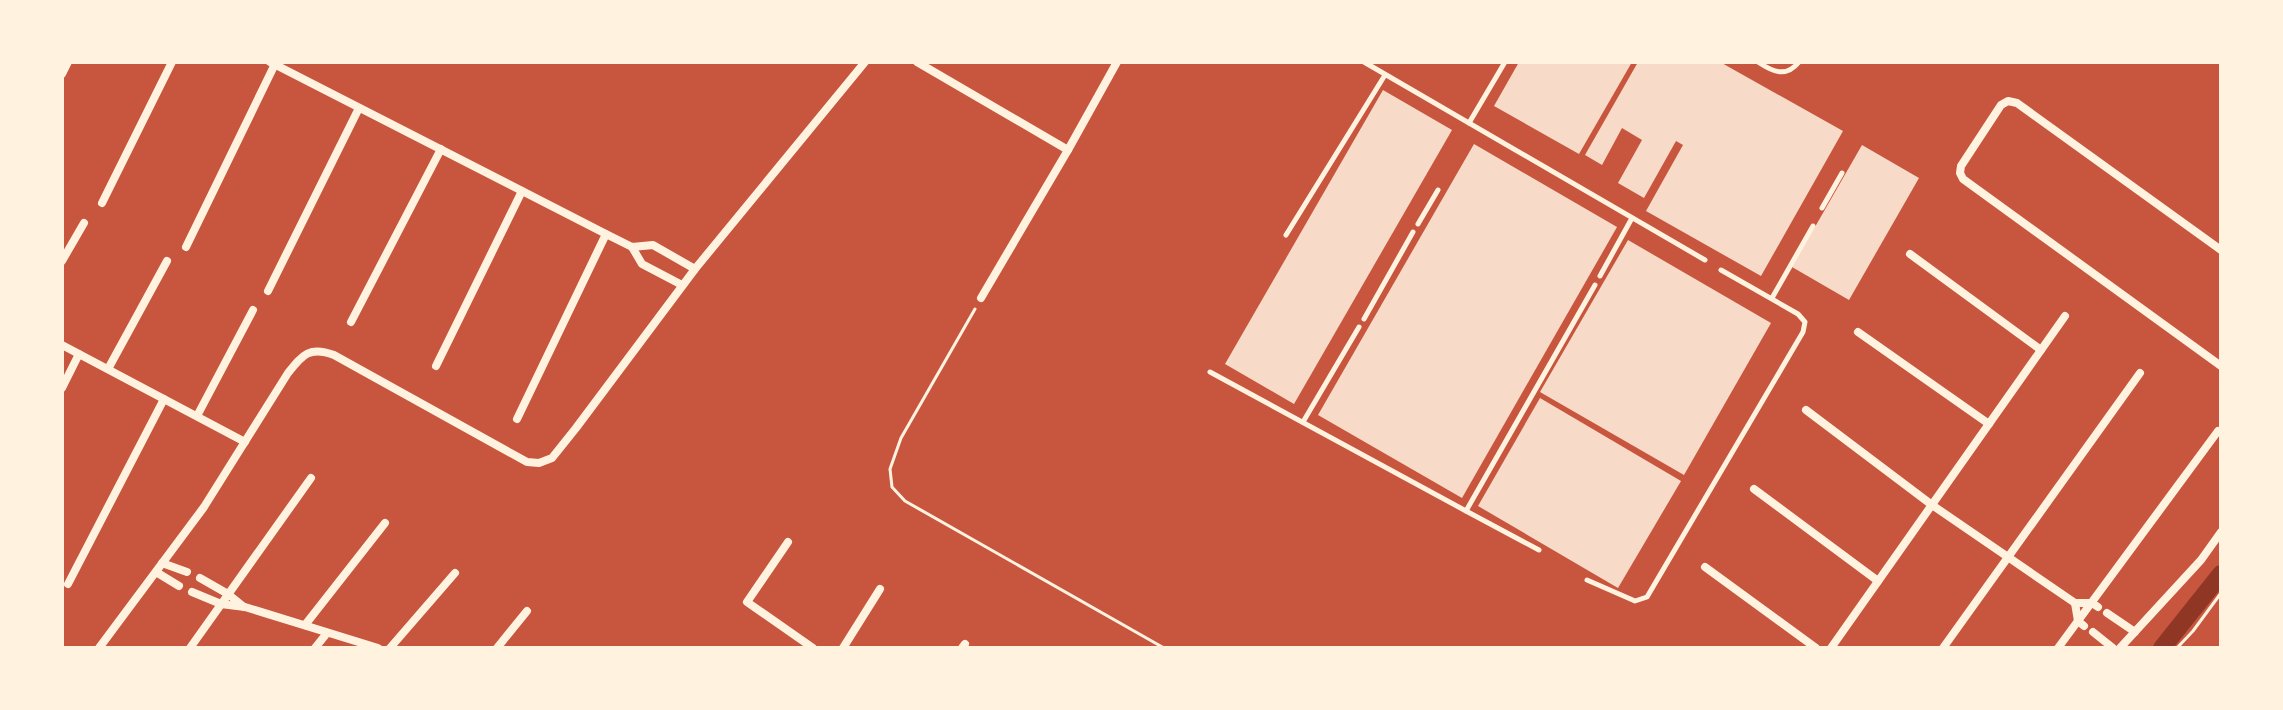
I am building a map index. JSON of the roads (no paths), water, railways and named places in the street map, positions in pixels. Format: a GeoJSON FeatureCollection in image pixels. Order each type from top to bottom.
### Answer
{"type":"FeatureCollection","features":[{"type":"Feature","properties":{"kind":"street"},"geometry":{"type":"LineString","coordinates":[[62,74],[68,62]]}},
{"type":"Feature","properties":{"kind":"street"},"geometry":{"type":"LineString","coordinates":[[102,203],[172,62]]}},
{"type":"Feature","properties":{"kind":"street"},"geometry":{"type":"LineString","coordinates":[[99,648],[204,507],[297,361],[308,352],[321,350],[360,369],[527,462],[539,463],[552,458],[682,285],[865,62]]}},
{"type":"Feature","properties":{"kind":"street"},"geometry":{"type":"LineString","coordinates":[[917,62],[1068,150]]}},
{"type":"Feature","properties":{"kind":"street"},"geometry":{"type":"LineString","coordinates":[[981,298],[1117,62]]}},
{"type":"Feature","properties":{"kind":"street"},"geometry":{"type":"LineString","coordinates":[[186,247],[272,63],[632,247],[653,245],[695,269]]}},
{"type":"Feature","properties":{"kind":"street"},"geometry":{"type":"LineString","coordinates":[[2221,250],[2017,103],[2008,101],[2001,105],[1961,166],[1963,179],[2221,366]]}},
{"type":"Feature","properties":{"kind":"street"},"geometry":{"type":"LineString","coordinates":[[268,291],[359,108]]}},
{"type":"Feature","properties":{"kind":"street"},"geometry":{"type":"LineString","coordinates":[[351,322],[441,149]]}},
{"type":"Feature","properties":{"kind":"street"},"geometry":{"type":"LineString","coordinates":[[436,366],[522,191]]}},
{"type":"Feature","properties":{"kind":"street"},"geometry":{"type":"LineString","coordinates":[[62,261],[84,223]]}},
{"type":"Feature","properties":{"kind":"street"},"geometry":{"type":"LineString","coordinates":[[517,419],[606,234]]}},
{"type":"Feature","properties":{"kind":"street"},"geometry":{"type":"LineString","coordinates":[[632,247],[642,264],[682,285]]}},
{"type":"Feature","properties":{"kind":"street"},"geometry":{"type":"LineString","coordinates":[[1910,254],[2041,350]]}},
{"type":"Feature","properties":{"kind":"street"},"geometry":{"type":"LineString","coordinates":[[108,369],[167,261]]}},
{"type":"Feature","properties":{"kind":"street"},"geometry":{"type":"LineString","coordinates":[[197,416],[253,310]]}},
{"type":"Feature","properties":{"kind":"street"},"geometry":{"type":"LineString","coordinates":[[1831,648],[2065,316]]}},
{"type":"Feature","properties":{"kind":"street"},"geometry":{"type":"LineString","coordinates":[[1858,332],[1989,424]]}},
{"type":"Feature","properties":{"kind":"street"},"geometry":{"type":"LineString","coordinates":[[62,345],[245,442]]}},
{"type":"Feature","properties":{"kind":"street"},"geometry":{"type":"LineString","coordinates":[[62,388],[79,354]]}},
{"type":"Feature","properties":{"kind":"street"},"geometry":{"type":"LineString","coordinates":[[1943,648],[2140,373]]}},
{"type":"Feature","properties":{"kind":"street"},"geometry":{"type":"LineString","coordinates":[[68,584],[164,399]]}},
{"type":"Feature","properties":{"kind":"street"},"geometry":{"type":"LineString","coordinates":[[1806,410],[2008,558],[2075,603],[2095,605]]}},
{"type":"Feature","properties":{"kind":"street"},"geometry":{"type":"LineString","coordinates":[[2058,648],[2081,624],[2218,431]]}},
{"type":"Feature","properties":{"kind":"street"},"geometry":{"type":"LineString","coordinates":[[190,648],[311,478]]}},
{"type":"Feature","properties":{"kind":"street"},"geometry":{"type":"LineString","coordinates":[[1754,489],[1878,581]]}},
{"type":"Feature","properties":{"kind":"street"},"geometry":{"type":"LineString","coordinates":[[305,625],[385,523]]}},
{"type":"Feature","properties":{"kind":"street"},"geometry":{"type":"LineString","coordinates":[[2120,648],[2201,560],[2221,532]]}},
{"type":"Feature","properties":{"kind":"street"},"geometry":{"type":"LineString","coordinates":[[788,542],[747,602],[813,648]]}},
{"type":"Feature","properties":{"kind":"street"},"geometry":{"type":"LineString","coordinates":[[162,563],[187,572]]}},
{"type":"Feature","properties":{"kind":"street"},"geometry":{"type":"LineString","coordinates":[[1705,567],[1816,648]]}},
{"type":"Feature","properties":{"kind":"street"},"geometry":{"type":"LineString","coordinates":[[156,572],[179,586]]}},
{"type":"Feature","properties":{"kind":"street"},"geometry":{"type":"LineString","coordinates":[[390,648],[455,573]]}},
{"type":"Feature","properties":{"kind":"street"},"geometry":{"type":"LineString","coordinates":[[200,578],[245,607]]}},
{"type":"Feature","properties":{"kind":"street"},"geometry":{"type":"LineString","coordinates":[[843,648],[880,589]]}},
{"type":"Feature","properties":{"kind":"street"},"geometry":{"type":"LineString","coordinates":[[192,592],[221,604],[245,607],[378,648]]}},
{"type":"Feature","properties":{"kind":"street"},"geometry":{"type":"LineString","coordinates":[[2075,603],[2081,624]]}},
{"type":"Feature","properties":{"kind":"street"},"geometry":{"type":"LineString","coordinates":[[497,648],[527,611]]}},
{"type":"Feature","properties":{"kind":"street"},"geometry":{"type":"LineString","coordinates":[[2107,613],[2135,632]]}},
{"type":"Feature","properties":{"kind":"street"},"geometry":{"type":"LineString","coordinates":[[2093,632],[2113,648]]}},
{"type":"Feature","properties":{"kind":"street"},"geometry":{"type":"LineString","coordinates":[[315,648],[327,633]]}},
{"type":"Feature","properties":{"kind":"lane"},"geometry":{"type":"LineString","coordinates":[[1364,62],[1705,260]]}},
{"type":"Feature","properties":{"kind":"lane"},"geometry":{"type":"LineString","coordinates":[[1469,123],[1505,62]]}},
{"type":"Feature","properties":{"kind":"lane"},"geometry":{"type":"LineString","coordinates":[[1758,62],[1774,72],[1785,73],[1799,62]]}},
{"type":"Feature","properties":{"kind":"lane"},"geometry":{"type":"LineString","coordinates":[[1286,235],[1385,75]]}},
{"type":"Feature","properties":{"kind":"lane"},"geometry":{"type":"LineString","coordinates":[[1822,208],[1842,173]]}},
{"type":"Feature","properties":{"kind":"lane"},"geometry":{"type":"LineString","coordinates":[[1418,224],[1438,190]]}},
{"type":"Feature","properties":{"kind":"lane"},"geometry":{"type":"LineString","coordinates":[[1600,276],[1632,218]]}},
{"type":"Feature","properties":{"kind":"lane"},"geometry":{"type":"LineString","coordinates":[[1772,298],[1813,226]]}},
{"type":"Feature","properties":{"kind":"lane"},"geometry":{"type":"LineString","coordinates":[[1364,319],[1413,232]]}},
{"type":"Feature","properties":{"kind":"lane"},"geometry":{"type":"LineString","coordinates":[[1587,580],[1635,601],[1647,597],[1803,332],[1805,322],[1798,314],[1721,270]]}},
{"type":"Feature","properties":{"kind":"lane"},"geometry":{"type":"LineString","coordinates":[[1466,511],[1595,285]]}},
{"type":"Feature","properties":{"kind":"lane"},"geometry":{"type":"LineString","coordinates":[[1303,422],[1359,327]]}},
{"type":"Feature","properties":{"kind":"lane"},"geometry":{"type":"LineString","coordinates":[[1210,372],[1539,550]]}},
{"type":"Feature","properties":{"kind":"waterway"},"geometry":{"type":"LineString","coordinates":[[2162,648],[2221,574]]}}]}
